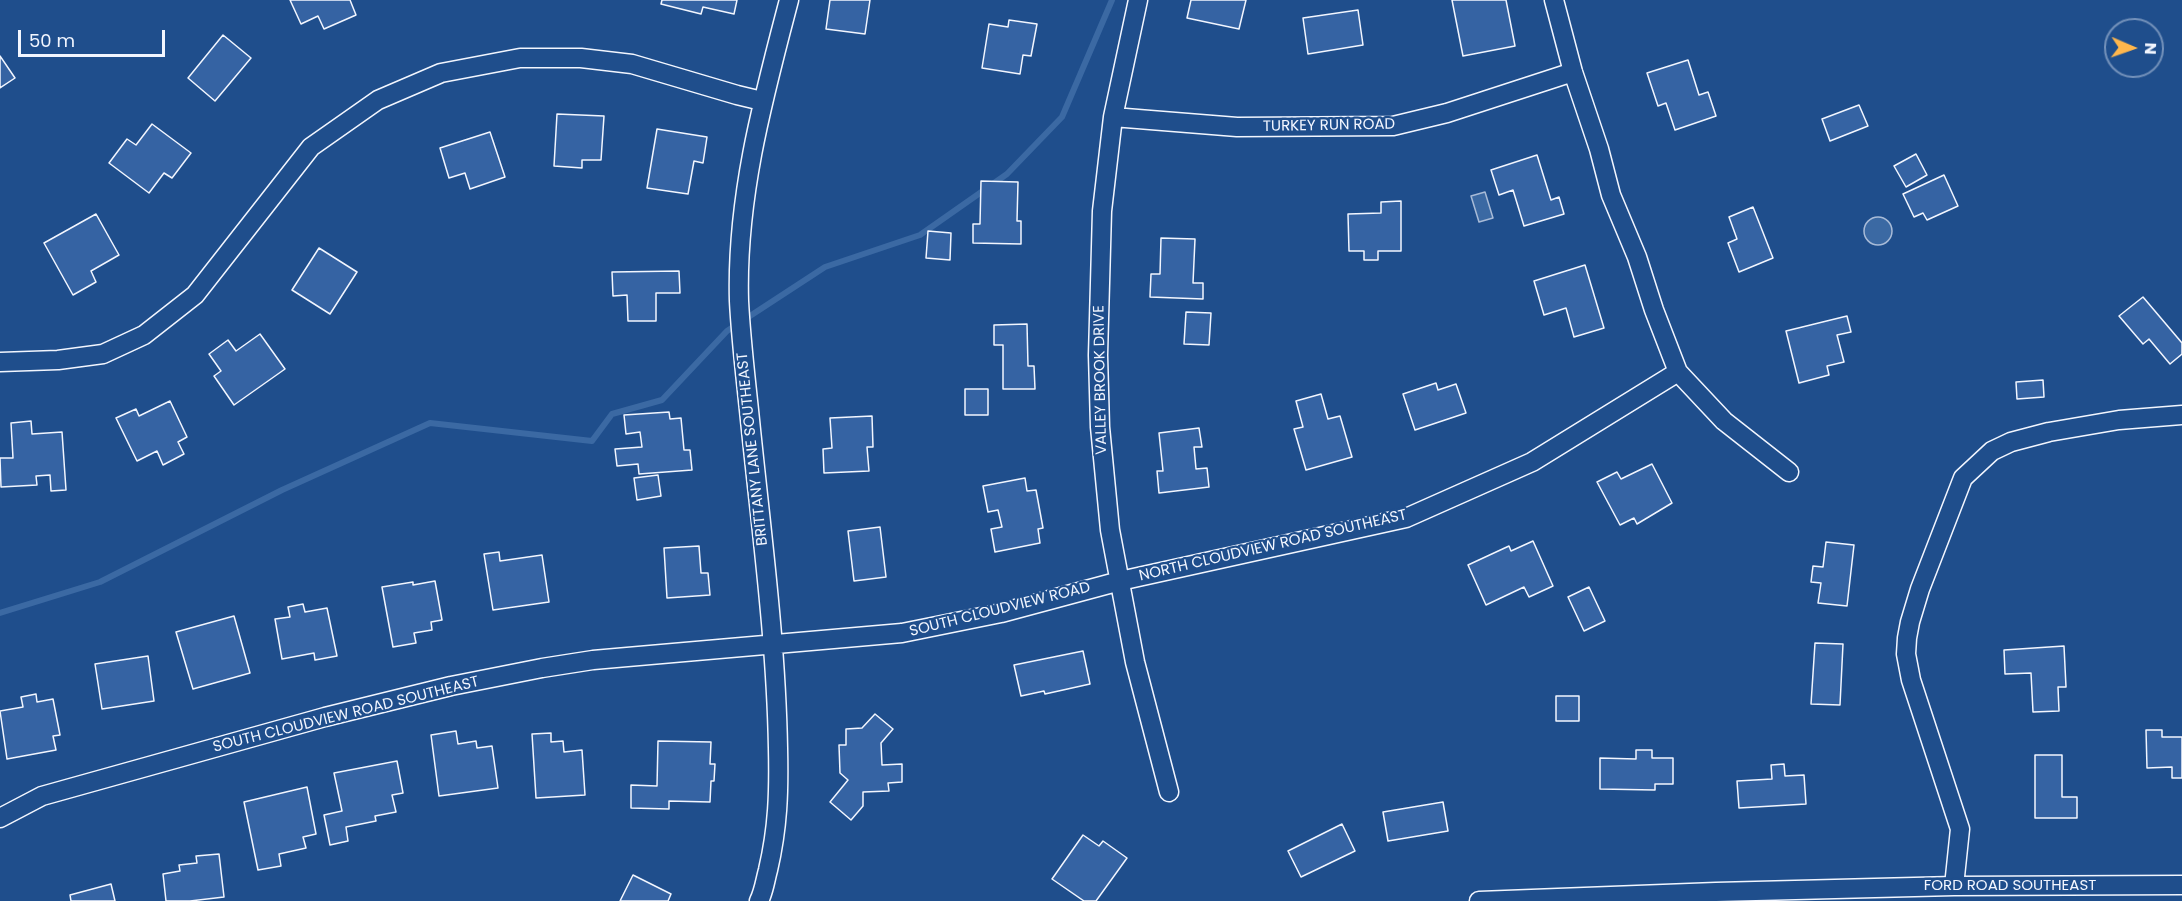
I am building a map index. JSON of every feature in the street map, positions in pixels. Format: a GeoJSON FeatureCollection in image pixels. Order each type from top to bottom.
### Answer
{"type":"FeatureCollection","features":[{"type":"Feature","properties":{"kind":"street","name":"BRITTANY LANE SOUTHEAST"},"geometry":{"type":"LineString","coordinates":[[759,901],[777,830],[778,700],[739,301],[741,226],[762,101],[789,0]]}},
{"type":"Feature","properties":{"kind":"street","name":"VALLEY BROOK DRIVE"},"geometry":{"type":"LineString","coordinates":[[1138,0],[1113,117],[1102,211],[1098,355],[1100,427],[1110,530],[1135,662],[1169,792]]}},
{"type":"Feature","properties":{"kind":"street"},"geometry":{"type":"LineString","coordinates":[[1554,0],[1573,72],[1599,149],[1611,195],[1637,257],[1678,372],[1724,421],[1789,472]]}},
{"type":"Feature","properties":{"kind":"street"},"geometry":{"type":"LineString","coordinates":[[0,362],[58,360],[103,354],[144,335],[195,295],[311,147],[378,100],[441,74],[520,58],[581,57],[632,64],[762,101]]}},
{"type":"Feature","properties":{"kind":"street","name":"TURKEY RUN ROAD"},"geometry":{"type":"LineString","coordinates":[[1113,117],[1237,127],[1393,126],[1447,113],[1573,72]]}},
{"type":"Feature","properties":{"kind":"street","name":"NORTH CLOUDVIEW ROAD SOUTHEAST"},"geometry":{"type":"LineString","coordinates":[[1120,581],[1406,518],[1532,462],[1678,372]]}},
{"type":"Feature","properties":{"kind":"street"},"geometry":{"type":"LineString","coordinates":[[1954,886],[1960,829],[1911,680],[1906,654],[1907,638],[1920,589],[1963,478],[1992,451],[2011,442],[2049,432],[2119,420],[2182,416]]}},
{"type":"Feature","properties":{"kind":"street","name":"SOUTH CLOUDVIEW ROAD"},"geometry":{"type":"LineString","coordinates":[[772,645],[902,633],[1001,613],[1120,581]]}},
{"type":"Feature","properties":{"kind":"street","name":"SOUTH CLOUDVIEW ROAD SOUTHEAST"},"geometry":{"type":"LineString","coordinates":[[0,818],[42,796],[421,692],[583,662],[772,645]]}},
{"type":"Feature","properties":{"kind":"street","name":"FORD ROAD SOUTHEAST"},"geometry":{"type":"LineString","coordinates":[[1479,901],[1704,892],[1954,886],[2182,885]]}},
{"type":"Feature","properties":{"kind":"water"},"geometry":{"type":"Polygon","coordinates":[[[1485,192],[1493,218],[1479,222],[1471,196],[1485,192]]]}},
{"type":"Feature","properties":{"kind":"water"},"geometry":{"type":"Polygon","coordinates":[[[1878,217],[1888,221],[1892,231],[1888,241],[1878,245],[1868,241],[1864,231],[1868,221],[1878,217]]]}},
{"type":"Feature","properties":{"kind":"building"},"geometry":{"type":"Polygon","coordinates":[[[290,0],[350,0],[356,15],[324,29],[318,16],[301,24],[290,0]]]}},
{"type":"Feature","properties":{"kind":"building"},"geometry":{"type":"Polygon","coordinates":[[[662,0],[737,0],[734,14],[703,7],[701,14],[661,4],[662,0]]]}},
{"type":"Feature","properties":{"kind":"building"},"geometry":{"type":"Polygon","coordinates":[[[830,0],[870,0],[865,34],[826,29],[830,0]]]}},
{"type":"Feature","properties":{"kind":"building"},"geometry":{"type":"Polygon","coordinates":[[[1191,0],[1246,0],[1239,29],[1187,18],[1191,0]]]}},
{"type":"Feature","properties":{"kind":"building"},"geometry":{"type":"Polygon","coordinates":[[[1452,0],[1506,0],[1515,46],[1463,56],[1452,0]]]}},
{"type":"Feature","properties":{"kind":"building"},"geometry":{"type":"Polygon","coordinates":[[[1358,10],[1363,45],[1308,54],[1303,18],[1358,10]]]}},
{"type":"Feature","properties":{"kind":"building"},"geometry":{"type":"Polygon","coordinates":[[[1009,20],[1037,24],[1031,56],[1023,55],[1020,74],[982,68],[989,24],[1008,27],[1009,20]]]}},
{"type":"Feature","properties":{"kind":"building"},"geometry":{"type":"Polygon","coordinates":[[[223,35],[251,58],[215,101],[188,78],[223,35]]]}},
{"type":"Feature","properties":{"kind":"building"},"geometry":{"type":"Polygon","coordinates":[[[0,56],[15,78],[0,88],[0,56]]]}},
{"type":"Feature","properties":{"kind":"building"},"geometry":{"type":"Polygon","coordinates":[[[1688,60],[1699,95],[1708,92],[1716,116],[1675,130],[1666,103],[1658,106],[1647,73],[1688,60]]]}},
{"type":"Feature","properties":{"kind":"building"},"geometry":{"type":"Polygon","coordinates":[[[1859,105],[1868,126],[1830,141],[1822,119],[1859,105]]]}},
{"type":"Feature","properties":{"kind":"building"},"geometry":{"type":"Polygon","coordinates":[[[557,114],[604,116],[601,160],[582,160],[582,168],[554,166],[557,114]]]}},
{"type":"Feature","properties":{"kind":"building"},"geometry":{"type":"Polygon","coordinates":[[[152,124],[191,153],[172,178],[164,173],[149,193],[109,163],[127,139],[136,145],[152,124]]]}},
{"type":"Feature","properties":{"kind":"building"},"geometry":{"type":"Polygon","coordinates":[[[657,129],[707,137],[703,163],[694,161],[688,194],[647,188],[657,129]]]}},
{"type":"Feature","properties":{"kind":"building"},"geometry":{"type":"Polygon","coordinates":[[[490,132],[505,177],[470,189],[465,173],[449,178],[440,148],[490,132]]]}},
{"type":"Feature","properties":{"kind":"building"},"geometry":{"type":"Polygon","coordinates":[[[1916,154],[1927,175],[1906,187],[1894,166],[1916,154]]]}},
{"type":"Feature","properties":{"kind":"building"},"geometry":{"type":"Polygon","coordinates":[[[1537,155],[1551,200],[1559,197],[1564,214],[1524,226],[1513,190],[1499,195],[1491,170],[1537,155]]]}},
{"type":"Feature","properties":{"kind":"building"},"geometry":{"type":"Polygon","coordinates":[[[1944,175],[1958,206],[1927,220],[1923,213],[1914,217],[1903,194],[1944,175]]]}},
{"type":"Feature","properties":{"kind":"building"},"geometry":{"type":"Polygon","coordinates":[[[981,181],[1018,182],[1017,221],[1021,221],[1021,244],[973,243],[973,224],[980,224],[981,181]]]}},
{"type":"Feature","properties":{"kind":"building"},"geometry":{"type":"Polygon","coordinates":[[[1401,201],[1401,251],[1378,251],[1378,260],[1364,260],[1364,251],[1349,251],[1348,214],[1381,213],[1381,202],[1401,201]]]}},
{"type":"Feature","properties":{"kind":"building"},"geometry":{"type":"Polygon","coordinates":[[[1753,207],[1773,258],[1739,272],[1728,243],[1737,239],[1729,217],[1753,207]]]}},
{"type":"Feature","properties":{"kind":"building"},"geometry":{"type":"Polygon","coordinates":[[[96,214],[119,255],[91,271],[96,282],[73,295],[44,243],[96,214]]]}},
{"type":"Feature","properties":{"kind":"building"},"geometry":{"type":"Polygon","coordinates":[[[928,231],[951,233],[950,260],[926,258],[928,231]]]}},
{"type":"Feature","properties":{"kind":"building"},"geometry":{"type":"Polygon","coordinates":[[[1161,238],[1195,239],[1193,283],[1203,283],[1203,299],[1150,297],[1151,274],[1160,274],[1161,238]]]}},
{"type":"Feature","properties":{"kind":"building"},"geometry":{"type":"Polygon","coordinates":[[[319,248],[357,272],[330,314],[292,290],[319,248]]]}},
{"type":"Feature","properties":{"kind":"building"},"geometry":{"type":"Polygon","coordinates":[[[1585,265],[1604,328],[1574,337],[1566,308],[1544,315],[1534,281],[1585,265]]]}},
{"type":"Feature","properties":{"kind":"building"},"geometry":{"type":"Polygon","coordinates":[[[679,271],[680,293],[656,293],[656,321],[628,321],[627,295],[613,296],[612,272],[679,271]]]}},
{"type":"Feature","properties":{"kind":"building"},"geometry":{"type":"Polygon","coordinates":[[[2143,297],[2182,343],[2182,354],[2170,364],[2149,339],[2143,344],[2119,316],[2143,297]]]}},
{"type":"Feature","properties":{"kind":"building"},"geometry":{"type":"Polygon","coordinates":[[[1186,312],[1211,313],[1209,345],[1184,344],[1186,312]]]}},
{"type":"Feature","properties":{"kind":"building"},"geometry":{"type":"Polygon","coordinates":[[[1847,316],[1851,332],[1837,335],[1844,362],[1827,366],[1829,375],[1799,383],[1786,331],[1847,316]]]}},
{"type":"Feature","properties":{"kind":"building"},"geometry":{"type":"Polygon","coordinates":[[[1027,324],[1028,366],[1034,366],[1035,389],[1003,389],[1003,345],[994,345],[994,325],[1027,324]]]}},
{"type":"Feature","properties":{"kind":"building"},"geometry":{"type":"Polygon","coordinates":[[[260,334],[285,369],[234,405],[214,376],[221,371],[209,354],[228,340],[236,351],[260,334]]]}},
{"type":"Feature","properties":{"kind":"building"},"geometry":{"type":"Polygon","coordinates":[[[2043,380],[2044,397],[2017,399],[2016,382],[2043,380]]]}},
{"type":"Feature","properties":{"kind":"building"},"geometry":{"type":"Polygon","coordinates":[[[1436,383],[1438,390],[1456,384],[1466,413],[1415,430],[1403,394],[1436,383]]]}},
{"type":"Feature","properties":{"kind":"building"},"geometry":{"type":"Polygon","coordinates":[[[965,389],[988,389],[988,415],[965,415],[965,389]]]}},
{"type":"Feature","properties":{"kind":"building"},"geometry":{"type":"Polygon","coordinates":[[[1321,394],[1328,419],[1340,416],[1352,457],[1306,470],[1294,429],[1303,427],[1296,401],[1321,394]]]}},
{"type":"Feature","properties":{"kind":"building"},"geometry":{"type":"Polygon","coordinates":[[[170,401],[187,437],[178,442],[184,454],[163,465],[157,451],[137,461],[116,418],[136,409],[139,416],[170,401]]]}},
{"type":"Feature","properties":{"kind":"building"},"geometry":{"type":"Polygon","coordinates":[[[669,412],[670,419],[681,418],[684,450],[690,450],[692,470],[639,474],[638,464],[617,466],[615,449],[642,447],[640,432],[626,434],[624,415],[669,412]]]}},
{"type":"Feature","properties":{"kind":"building"},"geometry":{"type":"Polygon","coordinates":[[[872,416],[873,447],[867,447],[869,471],[824,473],[823,449],[832,448],[830,418],[872,416]]]}},
{"type":"Feature","properties":{"kind":"building"},"geometry":{"type":"Polygon","coordinates":[[[31,421],[32,434],[62,432],[66,490],[51,491],[50,475],[36,476],[37,485],[1,487],[0,458],[13,458],[11,423],[31,421]]]}},
{"type":"Feature","properties":{"kind":"building"},"geometry":{"type":"Polygon","coordinates":[[[1199,428],[1202,447],[1194,447],[1196,469],[1207,468],[1209,487],[1159,493],[1157,471],[1163,471],[1159,433],[1199,428]]]}},
{"type":"Feature","properties":{"kind":"building"},"geometry":{"type":"Polygon","coordinates":[[[1652,464],[1672,503],[1637,524],[1634,518],[1620,525],[1597,482],[1617,472],[1621,479],[1652,464]]]}},
{"type":"Feature","properties":{"kind":"building"},"geometry":{"type":"Polygon","coordinates":[[[658,475],[661,496],[637,500],[634,478],[658,475]]]}},
{"type":"Feature","properties":{"kind":"building"},"geometry":{"type":"Polygon","coordinates":[[[1025,478],[1027,491],[1036,490],[1043,528],[1038,529],[1040,543],[995,552],[991,529],[1002,527],[998,510],[988,512],[983,486],[1025,478]]]}},
{"type":"Feature","properties":{"kind":"building"},"geometry":{"type":"Polygon","coordinates":[[[880,527],[886,577],[854,581],[848,531],[880,527]]]}},
{"type":"Feature","properties":{"kind":"building"},"geometry":{"type":"Polygon","coordinates":[[[1533,541],[1553,586],[1529,597],[1524,587],[1486,605],[1468,565],[1509,546],[1511,551],[1533,541]]]}},
{"type":"Feature","properties":{"kind":"building"},"geometry":{"type":"Polygon","coordinates":[[[1826,542],[1854,545],[1847,606],[1818,603],[1821,583],[1811,582],[1813,566],[1823,567],[1826,542]]]}},
{"type":"Feature","properties":{"kind":"building"},"geometry":{"type":"Polygon","coordinates":[[[699,546],[701,573],[708,573],[710,595],[667,598],[664,548],[699,546]]]}},
{"type":"Feature","properties":{"kind":"building"},"geometry":{"type":"Polygon","coordinates":[[[499,552],[500,561],[542,555],[549,602],[493,610],[484,554],[499,552]]]}},
{"type":"Feature","properties":{"kind":"building"},"geometry":{"type":"Polygon","coordinates":[[[435,581],[442,620],[431,622],[432,630],[414,633],[416,643],[393,647],[382,587],[435,581]]]}},
{"type":"Feature","properties":{"kind":"building"},"geometry":{"type":"Polygon","coordinates":[[[1589,587],[1605,621],[1584,631],[1568,597],[1589,587]]]}},
{"type":"Feature","properties":{"kind":"building"},"geometry":{"type":"Polygon","coordinates":[[[303,604],[305,612],[327,608],[337,656],[315,660],[314,653],[282,659],[275,619],[290,617],[288,607],[303,604]]]}},
{"type":"Feature","properties":{"kind":"building"},"geometry":{"type":"Polygon","coordinates":[[[234,616],[250,673],[193,689],[176,632],[234,616]]]}},
{"type":"Feature","properties":{"kind":"building"},"geometry":{"type":"Polygon","coordinates":[[[1815,643],[1843,644],[1840,705],[1811,704],[1815,643]]]}},
{"type":"Feature","properties":{"kind":"building"},"geometry":{"type":"Polygon","coordinates":[[[2064,646],[2066,687],[2058,687],[2059,711],[2033,712],[2031,673],[2005,674],[2004,650],[2064,646]]]}},
{"type":"Feature","properties":{"kind":"building"},"geometry":{"type":"Polygon","coordinates":[[[1083,651],[1090,684],[1045,694],[1044,691],[1021,696],[1014,665],[1083,651]]]}},
{"type":"Feature","properties":{"kind":"building"},"geometry":{"type":"Polygon","coordinates":[[[148,656],[154,701],[102,709],[95,664],[148,656]]]}},
{"type":"Feature","properties":{"kind":"building"},"geometry":{"type":"Polygon","coordinates":[[[36,694],[37,702],[53,699],[60,735],[53,736],[56,750],[7,759],[0,711],[23,707],[21,697],[36,694]]]}},
{"type":"Feature","properties":{"kind":"building"},"geometry":{"type":"Polygon","coordinates":[[[1556,696],[1579,696],[1579,721],[1556,721],[1556,696]]]}},
{"type":"Feature","properties":{"kind":"building"},"geometry":{"type":"Polygon","coordinates":[[[875,714],[893,729],[881,743],[882,765],[902,764],[902,782],[888,783],[889,791],[863,792],[863,806],[851,820],[830,802],[848,780],[840,773],[839,745],[846,745],[846,729],[862,728],[875,714]]]}},
{"type":"Feature","properties":{"kind":"building"},"geometry":{"type":"Polygon","coordinates":[[[2146,730],[2162,730],[2162,737],[2182,737],[2182,778],[2172,778],[2172,767],[2147,768],[2146,730]]]}},
{"type":"Feature","properties":{"kind":"building"},"geometry":{"type":"Polygon","coordinates":[[[456,731],[458,744],[476,741],[477,748],[492,746],[498,788],[439,796],[431,735],[456,731]]]}},
{"type":"Feature","properties":{"kind":"building"},"geometry":{"type":"Polygon","coordinates":[[[551,733],[551,742],[563,741],[564,752],[582,750],[585,795],[536,798],[532,734],[551,733]]]}},
{"type":"Feature","properties":{"kind":"building"},"geometry":{"type":"Polygon","coordinates":[[[658,741],[711,742],[710,764],[715,764],[710,802],[669,801],[669,809],[631,808],[631,785],[657,786],[658,741]]]}},
{"type":"Feature","properties":{"kind":"building"},"geometry":{"type":"Polygon","coordinates":[[[1636,750],[1652,750],[1652,758],[1673,758],[1673,784],[1655,784],[1655,790],[1600,789],[1600,758],[1636,759],[1636,750]]]}},
{"type":"Feature","properties":{"kind":"building"},"geometry":{"type":"Polygon","coordinates":[[[2035,755],[2062,755],[2062,797],[2077,797],[2077,818],[2035,818],[2035,755]]]}},
{"type":"Feature","properties":{"kind":"building"},"geometry":{"type":"Polygon","coordinates":[[[397,761],[403,793],[392,795],[396,812],[375,816],[376,821],[346,827],[348,841],[330,845],[324,815],[342,811],[334,773],[397,761]]]}},
{"type":"Feature","properties":{"kind":"building"},"geometry":{"type":"Polygon","coordinates":[[[1784,764],[1785,776],[1804,775],[1806,804],[1739,808],[1737,781],[1772,779],[1771,765],[1784,764]]]}},
{"type":"Feature","properties":{"kind":"building"},"geometry":{"type":"Polygon","coordinates":[[[307,787],[316,834],[303,837],[306,848],[279,854],[281,866],[258,870],[244,802],[307,787]]]}},
{"type":"Feature","properties":{"kind":"building"},"geometry":{"type":"Polygon","coordinates":[[[1443,802],[1448,831],[1388,841],[1383,812],[1443,802]]]}},
{"type":"Feature","properties":{"kind":"building"},"geometry":{"type":"Polygon","coordinates":[[[1342,824],[1355,851],[1301,877],[1288,851],[1342,824]]]}},
{"type":"Feature","properties":{"kind":"building"},"geometry":{"type":"Polygon","coordinates":[[[1083,835],[1099,846],[1103,841],[1127,858],[1096,901],[1084,901],[1052,879],[1083,835]]]}},
{"type":"Feature","properties":{"kind":"building"},"geometry":{"type":"Polygon","coordinates":[[[219,854],[224,897],[166,901],[163,874],[180,871],[179,865],[197,863],[196,856],[219,854]]]}},
{"type":"Feature","properties":{"kind":"building"},"geometry":{"type":"Polygon","coordinates":[[[633,875],[671,894],[668,901],[620,901],[633,875]]]}},
{"type":"Feature","properties":{"kind":"building"},"geometry":{"type":"Polygon","coordinates":[[[111,884],[115,901],[71,901],[70,895],[111,884]]]}},
{"type":"Feature","properties":{"kind":"waterway"},"geometry":{"type":"LineString","coordinates":[[0,613],[100,582],[282,490],[430,423],[592,441],[612,414],[662,400],[727,331],[825,267],[920,235],[1007,174],[1062,117],[1112,0]]}}]}
